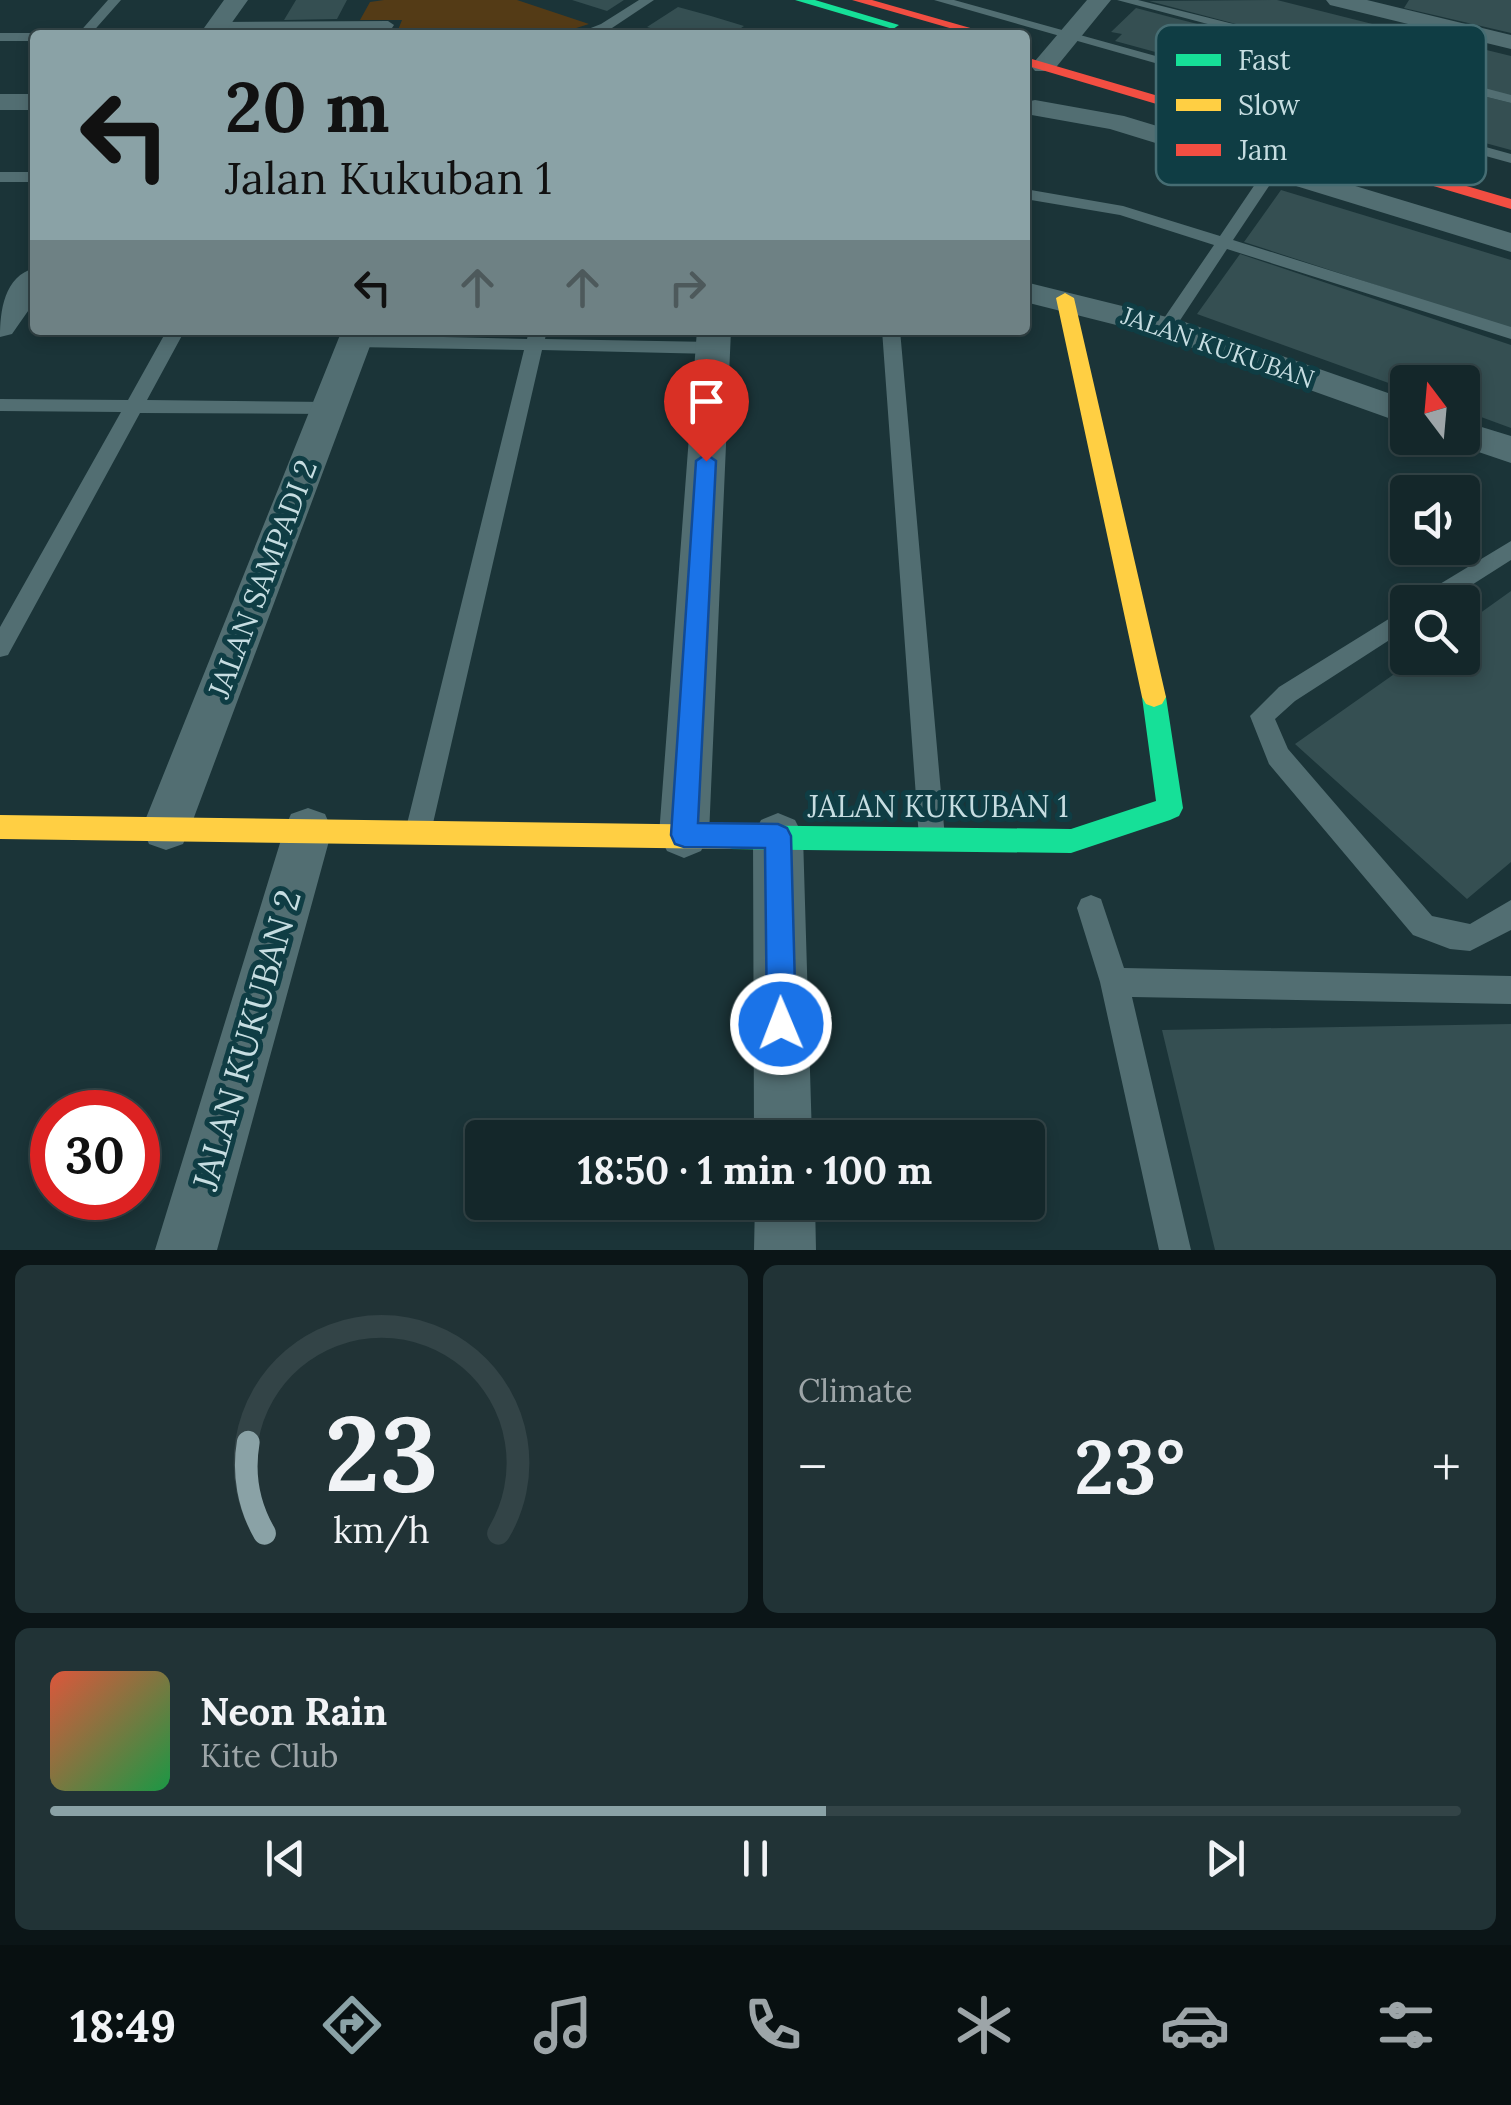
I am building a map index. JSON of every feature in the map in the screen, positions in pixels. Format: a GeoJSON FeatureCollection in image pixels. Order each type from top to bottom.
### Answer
{"type":"FeatureCollection","features":[{"type":"Feature","properties":{"kind":"street"},"geometry":{"type":"LineString","coordinates":[[215,30],[236,0]]}},
{"type":"Feature","properties":{"kind":"street"},"geometry":{"type":"LineString","coordinates":[[800,0],[911,30]]}},
{"type":"Feature","properties":{"kind":"street"},"geometry":{"type":"LineString","coordinates":[[858,0],[970,30]]}},
{"type":"Feature","properties":{"kind":"street"},"geometry":{"type":"LineString","coordinates":[[1099,0],[1052,58],[1030,108],[1114,122],[1156,135]]}},
{"type":"Feature","properties":{"kind":"street"},"geometry":{"type":"LineString","coordinates":[[1343,0],[1440,25]]}},
{"type":"Feature","properties":{"kind":"street"},"geometry":{"type":"LineString","coordinates":[[1486,36],[1511,42]]}},
{"type":"Feature","properties":{"kind":"street"},"geometry":{"type":"LineString","coordinates":[[1052,58],[1156,87]]}},
{"type":"Feature","properties":{"kind":"street"},"geometry":{"type":"LineString","coordinates":[[1052,58],[1156,91]]}},
{"type":"Feature","properties":{"kind":"street"},"geometry":{"type":"LineString","coordinates":[[1486,179],[1511,186]]}},
{"type":"Feature","properties":{"kind":"street"},"geometry":{"type":"LineString","coordinates":[[1320,185],[1511,243]]}},
{"type":"Feature","properties":{"kind":"street"},"geometry":{"type":"LineString","coordinates":[[1451,185],[1511,204]]}},
{"type":"Feature","properties":{"kind":"street"},"geometry":{"type":"LineString","coordinates":[[0,269],[30,269]]}},
{"type":"Feature","properties":{"kind":"street"},"geometry":{"type":"LineString","coordinates":[[0,327],[30,285]]}},
{"type":"Feature","properties":{"kind":"street","name":"JALAN KUKUBAN"},"geometry":{"type":"LineString","coordinates":[[1030,293],[1065,298],[1167,327],[1390,407]]}},
{"type":"Feature","properties":{"kind":"street","name":"JALAN KUKUBAN 1"},"geometry":{"type":"LineString","coordinates":[[0,826],[1071,840],[1170,808],[1148,656],[1065,298]]}},
{"type":"Feature","properties":{"kind":"street","name":"JALAN SAMPADI 2"},"geometry":{"type":"LineString","coordinates":[[166,828],[357,336]]}},
{"type":"Feature","properties":{"kind":"street"},"geometry":{"type":"LineString","coordinates":[[684,835],[714,339]]}},
{"type":"Feature","properties":{"kind":"street"},"geometry":{"type":"LineString","coordinates":[[1480,439],[1511,450]]}},
{"type":"Feature","properties":{"kind":"street","name":"JALAN KUKUBAN 2"},"geometry":{"type":"LineString","coordinates":[[186,1250],[308,830]]}},
{"type":"Feature","properties":{"kind":"street"},"geometry":{"type":"LineString","coordinates":[[778,836],[783,1120]]}},
{"type":"Feature","properties":{"kind":"street"},"geometry":{"type":"LineString","coordinates":[[785,1220],[786,1250]]}},
{"type":"Feature","properties":{"kind":"lane"},"geometry":{"type":"LineString","coordinates":[[88,30],[115,0]]}},
{"type":"Feature","properties":{"kind":"lane"},"geometry":{"type":"LineString","coordinates":[[595,30],[648,0]]}},
{"type":"Feature","properties":{"kind":"lane"},"geometry":{"type":"LineString","coordinates":[[940,0],[961,3],[1006,30]]}},
{"type":"Feature","properties":{"kind":"lane"},"geometry":{"type":"LineString","coordinates":[[1122,0],[1220,25]]}},
{"type":"Feature","properties":{"kind":"lane"},"geometry":{"type":"LineString","coordinates":[[215,30],[388,25]]}},
{"type":"Feature","properties":{"kind":"lane"},"geometry":{"type":"LineString","coordinates":[[0,37],[30,37]]}},
{"type":"Feature","properties":{"kind":"lane"},"geometry":{"type":"LineString","coordinates":[[1030,45],[1052,58],[1156,79]]}},
{"type":"Feature","properties":{"kind":"lane"},"geometry":{"type":"LineString","coordinates":[[1486,93],[1511,99]]}},
{"type":"Feature","properties":{"kind":"lane"},"geometry":{"type":"LineString","coordinates":[[1486,152],[1511,159]]}},
{"type":"Feature","properties":{"kind":"lane"},"geometry":{"type":"LineString","coordinates":[[0,177],[30,177]]}},
{"type":"Feature","properties":{"kind":"lane"},"geometry":{"type":"LineString","coordinates":[[1167,327],[1262,185]]}},
{"type":"Feature","properties":{"kind":"lane"},"geometry":{"type":"LineString","coordinates":[[1030,195],[1123,211],[1511,333]]}},
{"type":"Feature","properties":{"kind":"lane"},"geometry":{"type":"LineString","coordinates":[[0,648],[173,335]]}},
{"type":"Feature","properties":{"kind":"lane"},"geometry":{"type":"LineString","coordinates":[[891,335],[932,838]]}},
{"type":"Feature","properties":{"kind":"lane"},"geometry":{"type":"LineString","coordinates":[[357,336],[714,339]]}},
{"type":"Feature","properties":{"kind":"lane"},"geometry":{"type":"LineString","coordinates":[[418,832],[536,338]]}},
{"type":"Feature","properties":{"kind":"lane"},"geometry":{"type":"LineString","coordinates":[[0,405],[329,408]]}},
{"type":"Feature","properties":{"kind":"lane"},"geometry":{"type":"LineString","coordinates":[[1455,585],[1511,549]]}},
{"type":"Feature","properties":{"kind":"lane"},"geometry":{"type":"LineString","coordinates":[[1390,628],[1287,694],[1262,716],[1278,756],[1423,926],[1456,940],[1486,934],[1511,913]]}},
{"type":"Feature","properties":{"kind":"lane"},"geometry":{"type":"LineString","coordinates":[[1091,908],[1114,982],[1175,1250]]}},
{"type":"Feature","properties":{"kind":"lane"},"geometry":{"type":"LineString","coordinates":[[1114,982],[1511,990]]}},
{"type":"Feature","properties":{"kind":"shaded area"},"geometry":{"type":"Polygon","coordinates":[[[517,0],[589,24],[570,30],[398,30],[402,20],[360,20],[370,2],[517,0]]]}},
{"type":"Feature","properties":{"kind":"building"},"geometry":{"type":"Polygon","coordinates":[[[296,0],[347,0],[337,19],[284,20],[296,0]]]}},
{"type":"Feature","properties":{"kind":"building"},"geometry":{"type":"Polygon","coordinates":[[[572,0],[624,0],[607,11],[572,0]]]}},
{"type":"Feature","properties":{"kind":"building"},"geometry":{"type":"Polygon","coordinates":[[[1277,0],[1376,25],[1240,25],[1149,1],[1277,0]]]}},
{"type":"Feature","properties":{"kind":"building"},"geometry":{"type":"Polygon","coordinates":[[[1409,0],[1511,0],[1511,33],[1486,25],[1404,8],[1409,0]]]}},
{"type":"Feature","properties":{"kind":"building"},"geometry":{"type":"Polygon","coordinates":[[[678,7],[744,26],[738,30],[647,27],[678,7]]]}},
{"type":"Feature","properties":{"kind":"building"},"geometry":{"type":"Polygon","coordinates":[[[1136,8],[1202,25],[1156,25],[1156,52],[1115,41],[1122,34],[1111,32],[1136,8]]]}},
{"type":"Feature","properties":{"kind":"building"},"geometry":{"type":"Polygon","coordinates":[[[1486,50],[1511,56],[1511,96],[1486,89],[1486,50]]]}},
{"type":"Feature","properties":{"kind":"building"},"geometry":{"type":"Polygon","coordinates":[[[1486,97],[1511,103],[1511,150],[1486,143],[1486,97]]]}},
{"type":"Feature","properties":{"kind":"building"},"geometry":{"type":"Polygon","coordinates":[[[1281,190],[1511,260],[1511,329],[1244,242],[1281,190]]]}},
{"type":"Feature","properties":{"kind":"building"},"geometry":{"type":"Polygon","coordinates":[[[1240,254],[1511,345],[1511,428],[1480,417],[1480,365],[1390,365],[1390,384],[1197,314],[1240,254]]]}},
{"type":"Feature","properties":{"kind":"building"},"geometry":{"type":"Polygon","coordinates":[[[1511,591],[1511,862],[1467,899],[1295,744],[1393,675],[1480,675],[1480,613],[1511,591]]]}},
{"type":"Feature","properties":{"kind":"building"},"geometry":{"type":"Polygon","coordinates":[[[1511,1024],[1511,1250],[1215,1250],[1162,1030],[1511,1024]]]}},
{"type":"Feature","properties":{"kind":"traffic: fast"},"geometry":{"type":"LineString","coordinates":[[801,0],[893,25]]}},
{"type":"Feature","properties":{"kind":"traffic: fast"},"geometry":{"type":"LineString","coordinates":[[730,837],[1071,841],[1170,808],[1154,697]]}},
{"type":"Feature","properties":{"kind":"traffic: slow"},"geometry":{"type":"LineString","coordinates":[[1065,298],[1154,697]]}},
{"type":"Feature","properties":{"kind":"traffic: slow"},"geometry":{"type":"LineString","coordinates":[[0,827],[730,837]]}},
{"type":"Feature","properties":{"kind":"traffic: jam"},"geometry":{"type":"LineString","coordinates":[[858,0],[970,30]]}},
{"type":"Feature","properties":{"kind":"traffic: jam"},"geometry":{"type":"LineString","coordinates":[[1030,62],[1156,100]]}},
{"type":"Feature","properties":{"kind":"traffic: jam"},"geometry":{"type":"LineString","coordinates":[[1446,185],[1511,204]]}},
{"type":"Feature","properties":{"kind":"route"},"geometry":{"type":"LineString","coordinates":[[706,461],[684,835],[778,836],[781,1024]]}}]}
